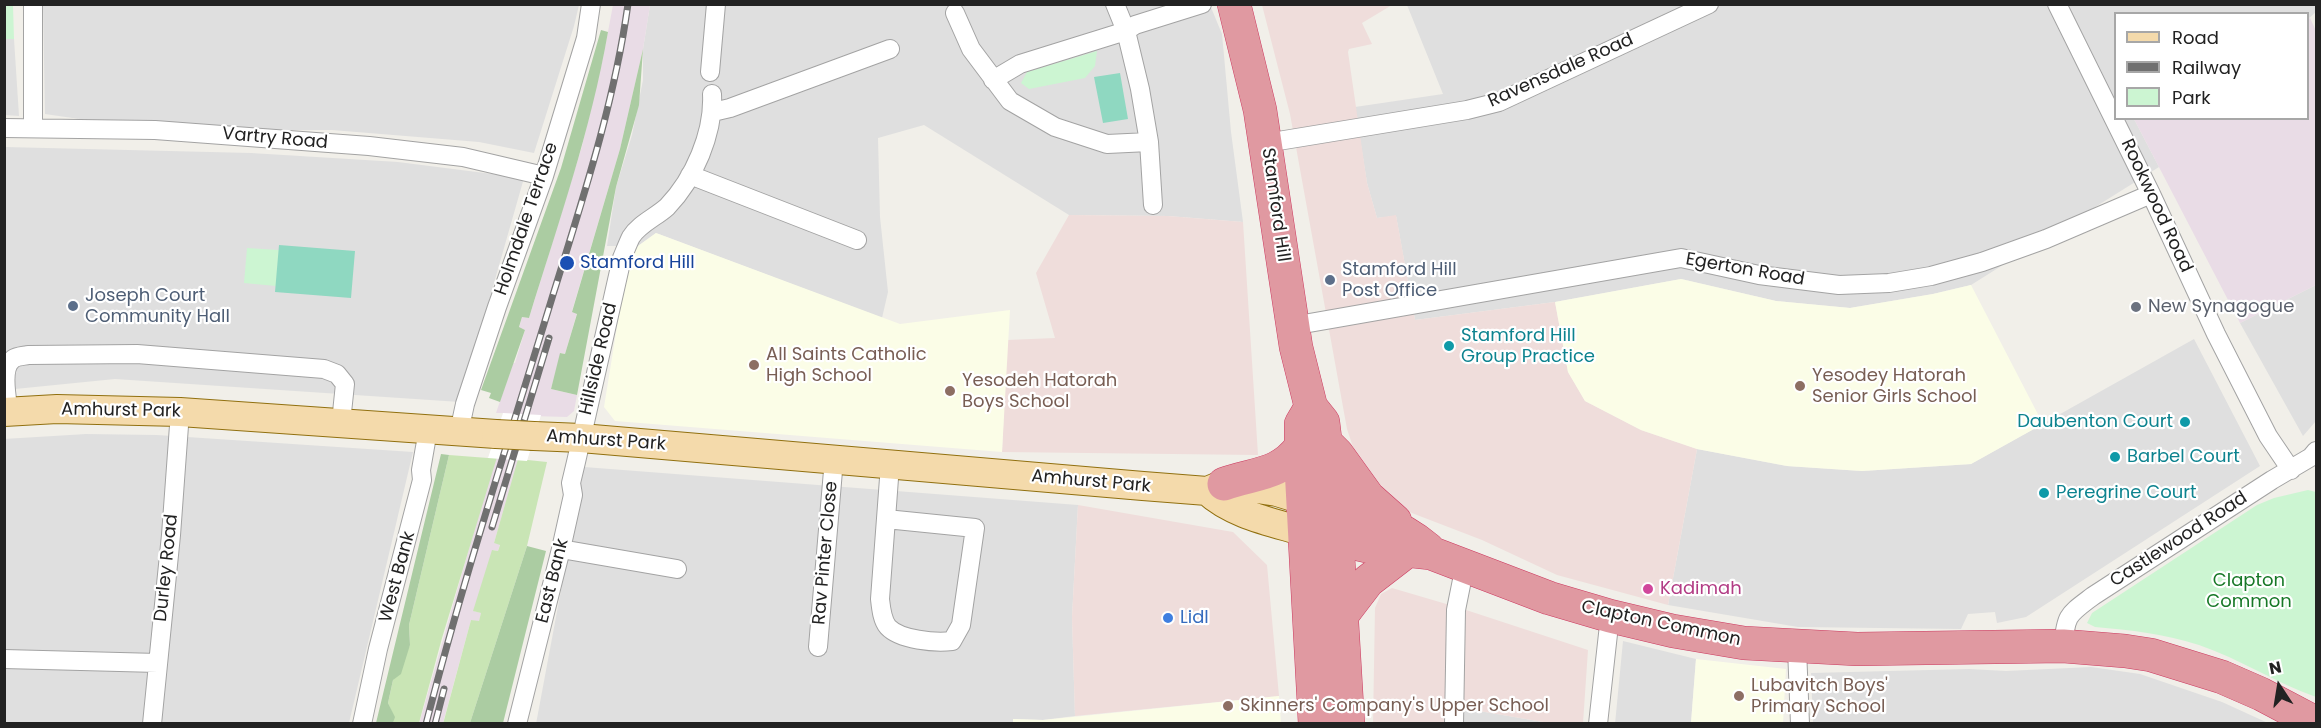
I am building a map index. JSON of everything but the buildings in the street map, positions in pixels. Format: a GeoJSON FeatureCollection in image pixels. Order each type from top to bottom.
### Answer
{"type":"FeatureCollection","features":[{"type":"Feature","properties":{"kind":"highway","name":"Stamford Hill"},"geometry":{"type":"LineString","coordinates":[[1234,4],[1254,79],[1266,143],[1292,326],[1311,407],[1323,422],[1313,445],[1318,503],[1337,539],[1348,722]]}},
{"type":"Feature","properties":{"kind":"highway"},"geometry":{"type":"LineString","coordinates":[[1216,487],[1243,477],[1264,474],[1284,465],[1313,445],[1341,459],[1368,497],[1416,546],[1368,581],[1342,615]]}},
{"type":"Feature","properties":{"kind":"highway","name":"Stamford Hill"},"geometry":{"type":"LineString","coordinates":[[1315,723],[1305,532],[1318,503]]}},
{"type":"Feature","properties":{"kind":"highway","name":"Clapton Common"},"geometry":{"type":"LineString","coordinates":[[1318,503],[1354,511],[1416,546],[1549,598],[1673,631],[1744,643],[1797,648],[1857,650],[2063,646],[2125,651],[2222,677],[2261,694],[2316,723]]}},
{"type":"Feature","properties":{"kind":"highway","name":"Clapton Common"},"geometry":{"type":"LineString","coordinates":[[1305,532],[1366,546],[1416,546]]}},
{"type":"Feature","properties":{"kind":"highway"},"geometry":{"type":"LineString","coordinates":[[1315,723],[1348,722]]}},
{"type":"Feature","properties":{"kind":"main road","name":"Amhurst Park"},"geometry":{"type":"LineString","coordinates":[[7,412],[57,410],[180,412],[428,430],[581,438],[890,465],[1277,492],[1318,503]]}},
{"type":"Feature","properties":{"kind":"main road","name":"Amhurst Park"},"geometry":{"type":"LineString","coordinates":[[1216,487],[1219,502],[1305,532]]}},
{"type":"Feature","properties":{"kind":"street"},"geometry":{"type":"LineString","coordinates":[[33,4],[33,127]]}},
{"type":"Feature","properties":{"kind":"street","name":"Holmdale Terrace"},"geometry":{"type":"LineString","coordinates":[[459,432],[465,404],[497,307],[544,176],[586,38],[591,4]]}},
{"type":"Feature","properties":{"kind":"street"},"geometry":{"type":"LineString","coordinates":[[710,72],[716,4]]}},
{"type":"Feature","properties":{"kind":"street"},"geometry":{"type":"LineString","coordinates":[[1115,4],[1126,31],[1140,89],[1149,142],[1153,205]]}},
{"type":"Feature","properties":{"kind":"street"},"geometry":{"type":"LineString","coordinates":[[993,80],[1020,64],[1126,31],[1135,25],[1202,4]]}},
{"type":"Feature","properties":{"kind":"street","name":"Ravensdale Road"},"geometry":{"type":"LineString","coordinates":[[1266,143],[1467,110],[1499,102],[1709,4]]}},
{"type":"Feature","properties":{"kind":"street","name":"Rookwood Road"},"geometry":{"type":"LineString","coordinates":[[2057,4],[2114,119]]}},
{"type":"Feature","properties":{"kind":"street"},"geometry":{"type":"LineString","coordinates":[[954,13],[971,49],[1010,101],[1055,127],[1107,144],[1149,142]]}},
{"type":"Feature","properties":{"kind":"street","name":"Hillside Road"},"geometry":{"type":"LineString","coordinates":[[581,438],[622,258],[632,235],[666,207],[690,175],[709,129],[712,103],[730,108],[890,49]]}},
{"type":"Feature","properties":{"kind":"street","name":"Rookwood Road"},"geometry":{"type":"LineString","coordinates":[[2114,120],[2216,334],[2268,436],[2290,470]]}},
{"type":"Feature","properties":{"kind":"street","name":"Vartry Road"},"geometry":{"type":"LineString","coordinates":[[4,128],[156,129],[369,146],[463,157],[544,176]]}},
{"type":"Feature","properties":{"kind":"street"},"geometry":{"type":"LineString","coordinates":[[690,175],[857,240]]}},
{"type":"Feature","properties":{"kind":"street","name":"Egerton Road"},"geometry":{"type":"LineString","coordinates":[[1292,326],[1681,258],[1759,275],[1827,284],[1889,282],[1931,276],[1982,262],[2046,239],[2151,194]]}},
{"type":"Feature","properties":{"kind":"street"},"geometry":{"type":"LineString","coordinates":[[7,412],[6,366],[14,358],[28,355],[137,354],[324,369],[337,374],[345,384],[341,422]]}},
{"type":"Feature","properties":{"kind":"street","name":"Durley Road"},"geometry":{"type":"LineString","coordinates":[[152,723],[171,535],[180,412]]}},
{"type":"Feature","properties":{"kind":"street","name":"West Bank"},"geometry":{"type":"LineString","coordinates":[[362,723],[378,649],[422,480],[421,470],[428,430]]}},
{"type":"Feature","properties":{"kind":"street","name":"East Bank"},"geometry":{"type":"LineString","coordinates":[[518,723],[573,495],[571,483],[581,438]]}},
{"type":"Feature","properties":{"kind":"street","name":"Castlewood Road"},"geometry":{"type":"LineString","coordinates":[[2063,646],[2065,624],[2069,614],[2093,596],[2311,457],[2316,451]]}},
{"type":"Feature","properties":{"kind":"street","name":"Rav Pinter Close"},"geometry":{"type":"LineString","coordinates":[[818,647],[834,459]]}},
{"type":"Feature","properties":{"kind":"street"},"geometry":{"type":"LineString","coordinates":[[886,519],[975,528],[961,625],[952,640],[934,643],[900,634],[888,627],[882,613],[880,599],[890,465]]}},
{"type":"Feature","properties":{"kind":"street"},"geometry":{"type":"LineString","coordinates":[[561,549],[676,569]]}},
{"type":"Feature","properties":{"kind":"street"},"geometry":{"type":"LineString","coordinates":[[1454,723],[1456,610],[1465,565]]}},
{"type":"Feature","properties":{"kind":"street"},"geometry":{"type":"LineString","coordinates":[[1598,723],[1610,616]]}},
{"type":"Feature","properties":{"kind":"street"},"geometry":{"type":"LineString","coordinates":[[1797,648],[1800,723]]}},
{"type":"Feature","properties":{"kind":"street"},"geometry":{"type":"LineString","coordinates":[[4,659],[158,663]]}},
{"type":"Feature","properties":{"kind":"shaded area"},"geometry":{"type":"Polygon","coordinates":[[[43,5],[579,5],[534,153],[479,142],[332,130],[155,130],[45,114],[43,5]]]}},
{"type":"Feature","properties":{"kind":"shaded area"},"geometry":{"type":"Polygon","coordinates":[[[613,5],[650,5],[643,49],[620,149],[572,311],[577,313],[565,354],[561,353],[551,389],[577,395],[574,411],[567,417],[531,416],[494,543],[500,544],[498,551],[493,550],[474,611],[481,613],[479,622],[471,620],[443,723],[419,724],[488,482],[503,413],[496,413],[525,330],[519,328],[522,317],[529,318],[582,146],[613,5]]]}},
{"type":"Feature","properties":{"kind":"shaded area"},"geometry":{"type":"Polygon","coordinates":[[[650,5],[1210,5],[1222,34],[1231,132],[1243,222],[1168,216],[1069,215],[924,125],[878,138],[880,217],[888,292],[882,318],[656,233],[638,246],[607,246],[616,187],[632,135],[643,80],[643,49],[650,5]]]}},
{"type":"Feature","properties":{"kind":"shaded area"},"geometry":{"type":"Polygon","coordinates":[[[1262,5],[1392,5],[1362,23],[1372,44],[1349,49],[1348,52],[1367,183],[1377,218],[1396,215],[1415,320],[1555,302],[1568,372],[1585,401],[1641,430],[1697,449],[1668,605],[1557,575],[1482,540],[1404,510],[1380,493],[1357,459],[1347,429],[1290,114],[1262,5]]]}},
{"type":"Feature","properties":{"kind":"shaded area"},"geometry":{"type":"Polygon","coordinates":[[[1407,5],[2316,5],[2316,12],[2309,18],[2309,12],[2114,12],[2114,120],[2135,120],[2159,167],[1971,285],[1850,308],[1776,301],[1681,279],[1555,302],[1415,320],[1396,216],[1377,218],[1367,183],[1355,107],[1443,94],[1407,5]]]}},
{"type":"Feature","properties":{"kind":"shaded area"},"geometry":{"type":"Polygon","coordinates":[[[2309,18],[2316,31],[2316,285],[2240,323],[2135,120],[2309,120],[2309,18]]]}},
{"type":"Feature","properties":{"kind":"shaded area"},"geometry":{"type":"Polygon","coordinates":[[[5,39],[14,39],[19,116],[5,115],[5,39]]]}},
{"type":"Feature","properties":{"kind":"shaded area"},"geometry":{"type":"Polygon","coordinates":[[[5,147],[251,153],[398,162],[524,178],[460,402],[115,379],[5,390],[5,147]]]}},
{"type":"Feature","properties":{"kind":"shaded area"},"geometry":{"type":"Polygon","coordinates":[[[1069,215],[1168,216],[1243,222],[1258,455],[1002,452],[1007,340],[1055,338],[1036,273],[1069,215]]]}},
{"type":"Feature","properties":{"kind":"shaded area","name":"All Saints Catholic High School"},"geometry":{"type":"Polygon","coordinates":[[[656,233],[900,324],[1010,310],[1002,452],[615,421],[604,407],[627,265],[638,246],[656,233]]]}},
{"type":"Feature","properties":{"kind":"shaded area","name":"Yesodey Hatorah Senior Girls School"},"geometry":{"type":"Polygon","coordinates":[[[1681,279],[1776,301],[1850,308],[1971,285],[2043,424],[1971,464],[1862,471],[1787,466],[1697,449],[1641,430],[1585,401],[1568,372],[1555,302],[1681,279]]]}},
{"type":"Feature","properties":{"kind":"shaded area"},"geometry":{"type":"Polygon","coordinates":[[[2316,285],[2316,421],[2303,436],[2240,323],[2316,285]]]}},
{"type":"Feature","properties":{"kind":"shaded area"},"geometry":{"type":"Polygon","coordinates":[[[2194,339],[2260,466],[2026,617],[1997,623],[1995,612],[1968,614],[1961,629],[1798,627],[1668,605],[1697,449],[1787,466],[1862,471],[1971,464],[2194,339]]]}},
{"type":"Feature","properties":{"kind":"shaded area"},"geometry":{"type":"Polygon","coordinates":[[[86,434],[157,435],[413,452],[349,723],[5,723],[4,439],[86,434]]]}},
{"type":"Feature","properties":{"kind":"shaded area"},"geometry":{"type":"Polygon","coordinates":[[[584,467],[1078,505],[1072,617],[1075,716],[1043,720],[1013,719],[1013,724],[536,724],[584,467]]]}},
{"type":"Feature","properties":{"kind":"shaded area"},"geometry":{"type":"Polygon","coordinates":[[[1078,505],[1233,532],[1267,565],[1279,696],[1075,716],[1072,617],[1078,505]]]}},
{"type":"Feature","properties":{"kind":"shaded area"},"geometry":{"type":"Polygon","coordinates":[[[1392,588],[1588,650],[1583,723],[1549,723],[1468,709],[1451,713],[1451,723],[1373,724],[1375,608],[1381,594],[1392,588]]]}},
{"type":"Feature","properties":{"kind":"shaded area"},"geometry":{"type":"Polygon","coordinates":[[[1623,641],[1696,659],[1691,723],[1615,724],[1623,641]]]}},
{"type":"Feature","properties":{"kind":"shaded area","name":"Lubavitch Boys' Primary School"},"geometry":{"type":"Polygon","coordinates":[[[1696,659],[1786,669],[1783,723],[1691,723],[1696,659]]]}},
{"type":"Feature","properties":{"kind":"shaded area"},"geometry":{"type":"Polygon","coordinates":[[[2091,667],[2140,674],[2222,702],[2268,723],[1813,723],[1811,673],[1969,669],[2006,671],[2091,667]]]}},
{"type":"Feature","properties":{"kind":"shaded area","name":"Skinners' Company's Upper School"},"geometry":{"type":"Polygon","coordinates":[[[1279,696],[1281,723],[1013,724],[1013,719],[1043,720],[1279,696]]]}},
{"type":"Feature","properties":{"kind":"shaded area"},"geometry":{"type":"Polygon","coordinates":[[[1468,709],[1549,723],[1463,724],[1464,712],[1468,709]]]}},
{"type":"Feature","properties":{"kind":"green space"},"geometry":{"type":"Polygon","coordinates":[[[4,5],[13,5],[14,39],[5,39],[4,5]]]}},
{"type":"Feature","properties":{"kind":"green space"},"geometry":{"type":"Polygon","coordinates":[[[601,30],[608,32],[593,105],[529,318],[522,317],[519,327],[525,330],[500,402],[489,398],[491,393],[481,390],[561,168],[601,30]]]}},
{"type":"Feature","properties":{"kind":"green space"},"geometry":{"type":"Polygon","coordinates":[[[643,49],[639,105],[616,187],[577,395],[551,389],[560,353],[565,354],[577,314],[572,312],[620,149],[643,49]]]}},
{"type":"Feature","properties":{"kind":"green space"},"geometry":{"type":"Polygon","coordinates":[[[1097,51],[1095,66],[1085,78],[1029,89],[1021,83],[1027,72],[1097,51]]]}},
{"type":"Feature","properties":{"kind":"green space"},"geometry":{"type":"Polygon","coordinates":[[[1120,73],[1128,119],[1103,123],[1094,77],[1120,73]]]}},
{"type":"Feature","properties":{"kind":"green space"},"geometry":{"type":"Polygon","coordinates":[[[279,245],[355,251],[351,298],[275,292],[279,245]]]}},
{"type":"Feature","properties":{"kind":"green space"},"geometry":{"type":"Polygon","coordinates":[[[247,248],[279,250],[276,286],[244,283],[247,248]]]}},
{"type":"Feature","properties":{"kind":"green space"},"geometry":{"type":"Polygon","coordinates":[[[441,454],[449,455],[409,625],[410,645],[401,674],[393,680],[388,703],[395,717],[393,723],[376,723],[441,454]]]}},
{"type":"Feature","properties":{"kind":"green space"},"geometry":{"type":"Polygon","coordinates":[[[449,455],[497,457],[442,638],[419,723],[393,723],[394,717],[388,703],[393,680],[410,645],[409,625],[449,455]]]}},
{"type":"Feature","properties":{"kind":"green space"},"geometry":{"type":"Polygon","coordinates":[[[518,459],[547,462],[527,546],[470,723],[443,724],[471,620],[479,621],[481,613],[473,611],[492,550],[498,551],[500,545],[494,543],[518,459]]]}},
{"type":"Feature","properties":{"kind":"green space","name":"Clapton Common"},"geometry":{"type":"Polygon","coordinates":[[[2308,490],[2316,492],[2316,697],[2199,645],[2147,633],[2095,627],[2087,623],[2092,613],[2257,505],[2274,498],[2308,490]]]}},
{"type":"Feature","properties":{"kind":"green space"},"geometry":{"type":"Polygon","coordinates":[[[527,546],[546,551],[503,723],[470,723],[527,546]]]}},
{"type":"Feature","properties":{"kind":"pier"},"geometry":{"type":"Polygon","coordinates":[[[503,413],[541,415],[527,461],[488,458],[503,413]]]}},
{"type":"Feature","properties":{"kind":"railway"},"geometry":{"type":"LineString","coordinates":[[426,724],[471,563],[596,152],[606,116],[628,4]]}},
{"type":"Feature","properties":{"kind":"railway"},"geometry":{"type":"LineString","coordinates":[[492,527],[549,338]]}},
{"type":"Feature","properties":{"kind":"railway"},"geometry":{"type":"LineString","coordinates":[[435,724],[444,689]]}},
{"type":"Feature","properties":{"kind":"place","name":"Stamford Hill"},"geometry":{"type":"Point","coordinates":[567,263]}},
{"type":"Feature","properties":{"kind":"place","name":"Stamford Hill Post Office"},"geometry":{"type":"Point","coordinates":[1330,280]}},
{"type":"Feature","properties":{"kind":"place","name":"Joseph Court Community Hall"},"geometry":{"type":"Point","coordinates":[73,306]}},
{"type":"Feature","properties":{"kind":"place","name":"New Synagogue"},"geometry":{"type":"Point","coordinates":[2136,307]}},
{"type":"Feature","properties":{"kind":"place","name":"Stamford Hill Group Practice"},"geometry":{"type":"Point","coordinates":[1449,346]}},
{"type":"Feature","properties":{"kind":"place","name":"All Saints Catholic High School"},"geometry":{"type":"Point","coordinates":[754,365]}},
{"type":"Feature","properties":{"kind":"place","name":"Yesodey Hatorah Senior Girls School"},"geometry":{"type":"Point","coordinates":[1800,386]}},
{"type":"Feature","properties":{"kind":"place","name":"Yesodeh Hatorah Boys School"},"geometry":{"type":"Point","coordinates":[950,391]}},
{"type":"Feature","properties":{"kind":"place","name":"Daubenton Court"},"geometry":{"type":"Point","coordinates":[2185,422]}},
{"type":"Feature","properties":{"kind":"place","name":"Barbel Court"},"geometry":{"type":"Point","coordinates":[2115,457]}},
{"type":"Feature","properties":{"kind":"place","name":"Peregrine Court"},"geometry":{"type":"Point","coordinates":[2044,493]}},
{"type":"Feature","properties":{"kind":"place","name":"Kadimah"},"geometry":{"type":"Point","coordinates":[1648,589]}},
{"type":"Feature","properties":{"kind":"place","name":"Lidl"},"geometry":{"type":"Point","coordinates":[1168,618]}},
{"type":"Feature","properties":{"kind":"place","name":"Lubavitch Boys' Primary School"},"geometry":{"type":"Point","coordinates":[1739,696]}},
{"type":"Feature","properties":{"kind":"place","name":"Skinners' Company's Upper School"},"geometry":{"type":"Point","coordinates":[1228,706]}}]}
